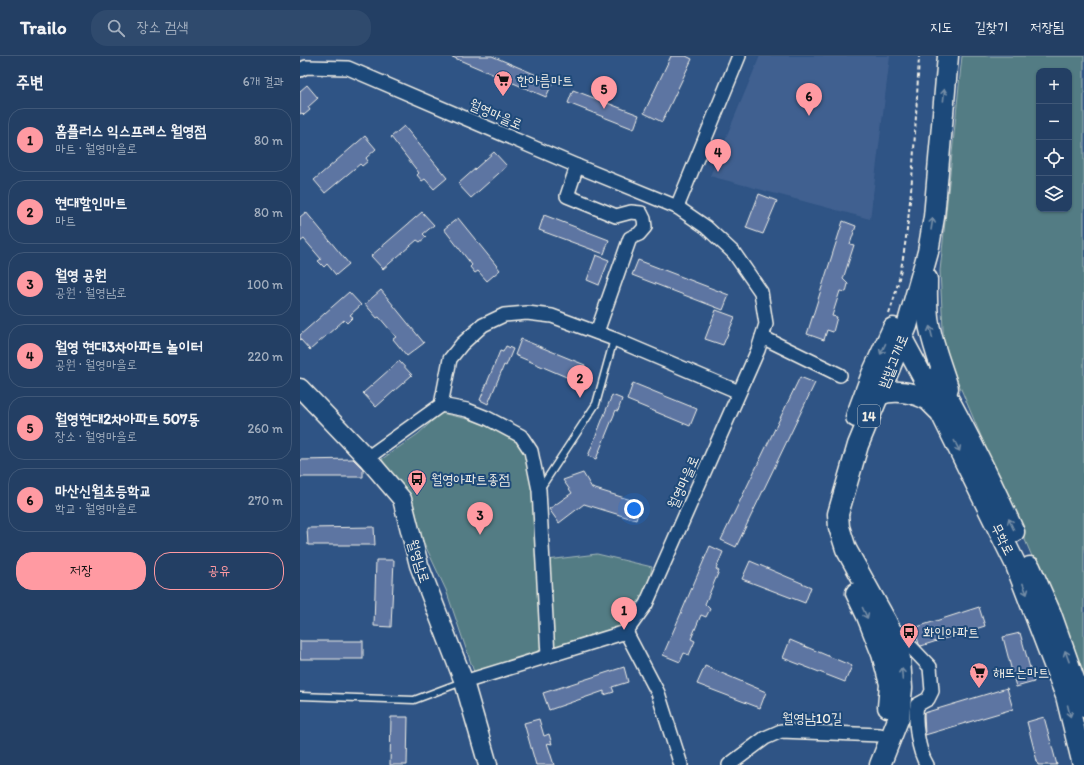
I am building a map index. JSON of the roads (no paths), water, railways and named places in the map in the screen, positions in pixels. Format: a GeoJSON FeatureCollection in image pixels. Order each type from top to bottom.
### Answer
{"type":"FeatureCollection","features":[{"type":"Feature","properties":{"kind":"main road","name":"밤밭고개로"},"geometry":{"type":"LineString","coordinates":[[880,765],[899,717],[902,692],[902,670],[900,658],[893,636],[886,621],[846,549],[840,532],[838,518],[858,445],[879,395],[911,270],[920,214],[934,56]]}},
{"type":"Feature","properties":{"kind":"main road","name":"밤밭고개로"},"geometry":{"type":"LineString","coordinates":[[868,765],[887,717],[890,684],[882,654],[867,616],[832,547],[832,508],[836,470],[872,374],[898,323],[928,252],[934,217],[948,56]]}},
{"type":"Feature","properties":{"kind":"main road"},"geometry":{"type":"LineString","coordinates":[[928,252],[927,298],[930,329],[947,410]]}},
{"type":"Feature","properties":{"kind":"main road","name":"무학로"},"geometry":{"type":"LineString","coordinates":[[898,323],[947,410],[996,491],[1051,614],[1084,706]]}},
{"type":"Feature","properties":{"kind":"main road","name":"월영남로"},"geometry":{"type":"LineString","coordinates":[[300,388],[368,458],[402,499],[418,565],[464,682],[488,765]]}},
{"type":"Feature","properties":{"kind":"main road"},"geometry":{"type":"LineString","coordinates":[[879,395],[886,392],[896,392],[920,397],[947,410]]}},
{"type":"Feature","properties":{"kind":"main road","name":"무학로"},"geometry":{"type":"LineString","coordinates":[[947,410],[1015,563],[1066,696],[1083,765]]}},
{"type":"Feature","properties":{"kind":"street"},"geometry":{"type":"LineString","coordinates":[[677,207],[739,56]]}},
{"type":"Feature","properties":{"kind":"street","name":"월영마을로"},"geometry":{"type":"LineString","coordinates":[[300,70],[306,67],[348,68],[677,207],[706,227],[734,253],[761,292],[766,324],[758,350],[646,604],[626,632]]}},
{"type":"Feature","properties":{"kind":"street"},"geometry":{"type":"LineString","coordinates":[[577,166],[567,196],[616,216],[631,212],[641,213],[645,227],[639,234],[630,238],[597,332]]}},
{"type":"Feature","properties":{"kind":"street"},"geometry":{"type":"LineString","coordinates":[[368,458],[441,405],[450,359],[462,344],[483,325],[504,315],[527,313],[552,316],[597,332],[739,392]]}},
{"type":"Feature","properties":{"kind":"street"},"geometry":{"type":"LineString","coordinates":[[762,337],[840,375]]}},
{"type":"Feature","properties":{"kind":"street"},"geometry":{"type":"LineString","coordinates":[[441,405],[467,410],[487,418],[521,436],[531,450],[539,490],[548,656]]}},
{"type":"Feature","properties":{"kind":"street"},"geometry":{"type":"LineString","coordinates":[[886,621],[930,667],[932,691],[928,699],[917,705],[915,716],[924,761],[927,765]]}},
{"type":"Feature","properties":{"kind":"street"},"geometry":{"type":"LineString","coordinates":[[464,682],[626,632],[658,693],[680,765]]}},
{"type":"Feature","properties":{"kind":"street","name":"월영남10길"},"geometry":{"type":"LineString","coordinates":[[729,765],[765,738],[781,732],[880,735]]}},
{"type":"Feature","properties":{"kind":"lane"},"geometry":{"type":"LineString","coordinates":[[539,490],[596,404],[614,339]]}},
{"type":"Feature","properties":{"kind":"lane"},"geometry":{"type":"LineString","coordinates":[[300,696],[414,700],[464,682]]}},
{"type":"Feature","properties":{"kind":"place","name":"한아름마트"},"geometry":{"type":"Point","coordinates":[503,97]}},
{"type":"Feature","properties":{"kind":"place","name":"월영현대2차아파트 507동"},"geometry":{"type":"Point","coordinates":[604,109]}},
{"type":"Feature","properties":{"kind":"place","name":"마산신월초등학교"},"geometry":{"type":"Point","coordinates":[809,116]}},
{"type":"Feature","properties":{"kind":"place","name":"월영 현대3차아파트 놀이터"},"geometry":{"type":"Point","coordinates":[718,172]}},
{"type":"Feature","properties":{"kind":"place","name":"현대할인마트"},"geometry":{"type":"Point","coordinates":[580,398]}},
{"type":"Feature","properties":{"kind":"place","name":"월영아파트종점"},"geometry":{"type":"Point","coordinates":[417,496]}},
{"type":"Feature","properties":{"kind":"place","name":"월영 공원"},"geometry":{"type":"Point","coordinates":[480,535]}},
{"type":"Feature","properties":{"kind":"place","name":"홈플러스 익스프레스 월영점"},"geometry":{"type":"Point","coordinates":[624,630]}},
{"type":"Feature","properties":{"kind":"place","name":"화인아파트"},"geometry":{"type":"Point","coordinates":[909,649]}},
{"type":"Feature","properties":{"kind":"place","name":"해뜨는마트"},"geometry":{"type":"Point","coordinates":[979,689]}}]}
